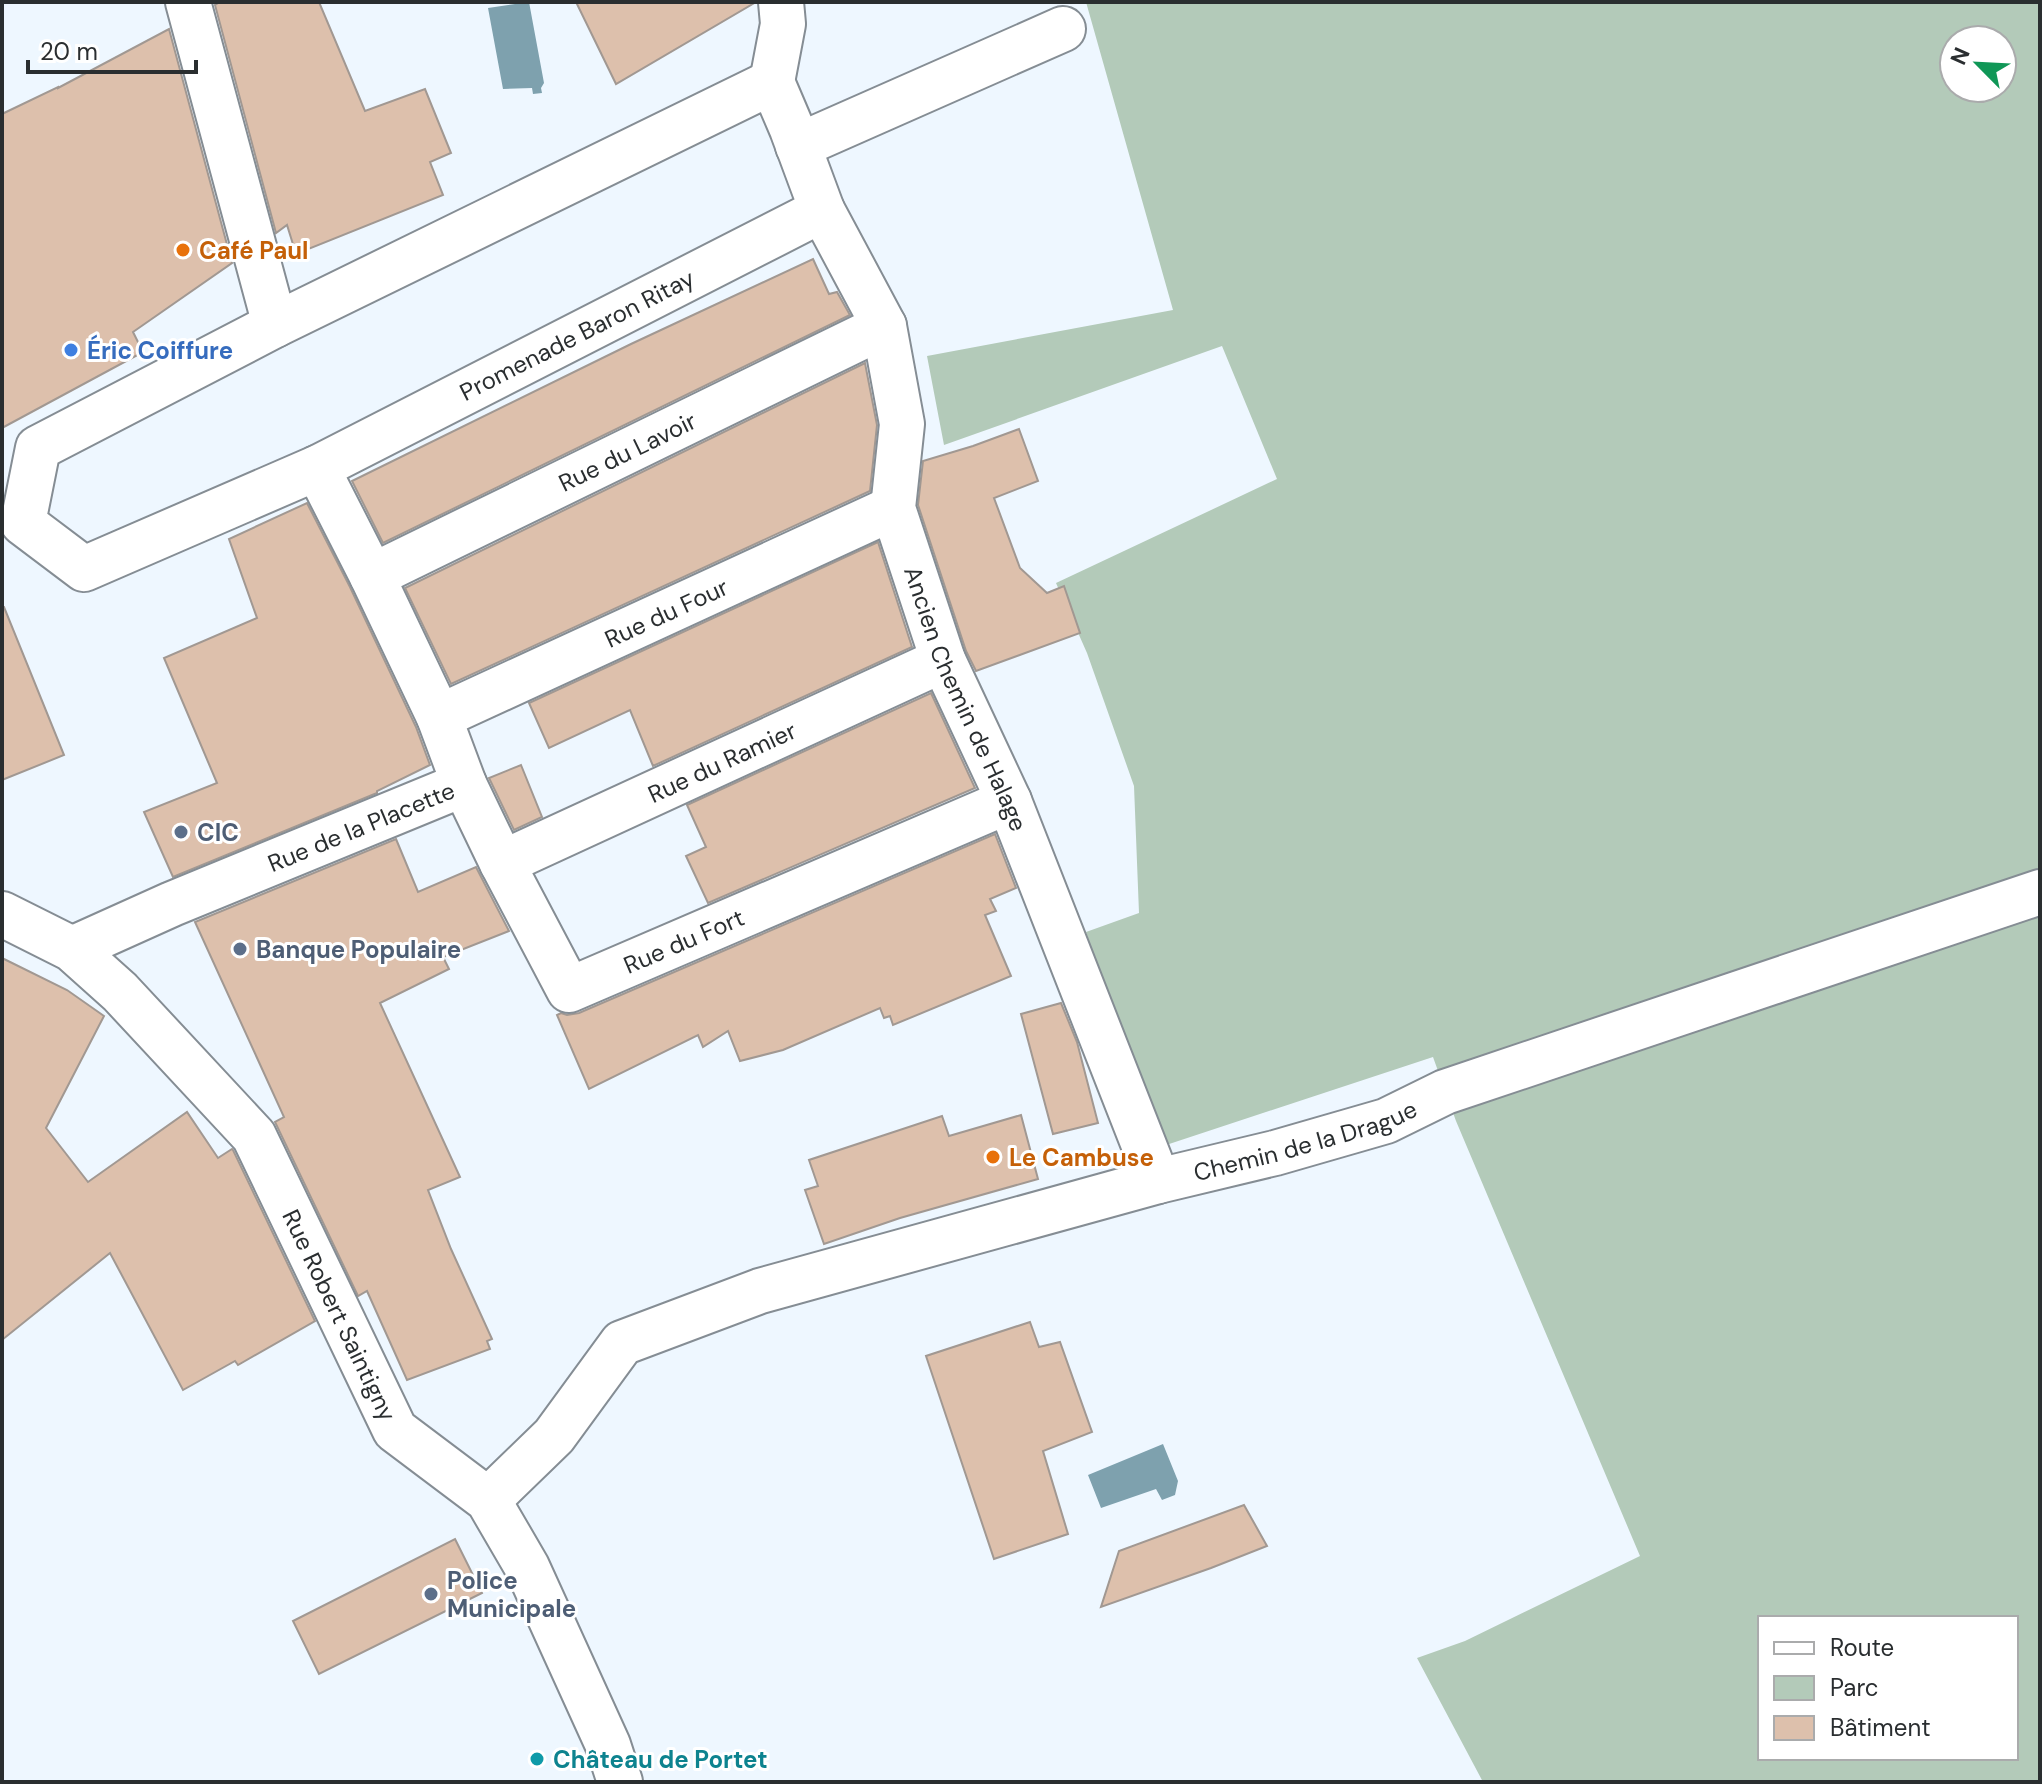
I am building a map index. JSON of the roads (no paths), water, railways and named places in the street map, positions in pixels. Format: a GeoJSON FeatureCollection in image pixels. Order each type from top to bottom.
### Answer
{"type":"FeatureCollection","features":[{"type":"Feature","properties":{"kind":"street"},"geometry":{"type":"LineString","coordinates":[[188,2],[275,325]]}},
{"type":"Feature","properties":{"kind":"street"},"geometry":{"type":"LineString","coordinates":[[781,2],[783,24],[772,82],[822,210]]}},
{"type":"Feature","properties":{"kind":"street"},"geometry":{"type":"LineString","coordinates":[[798,146],[1063,29]]}},
{"type":"Feature","properties":{"kind":"street","name":"Promenade Baron Ritay"},"geometry":{"type":"LineString","coordinates":[[772,82],[275,325],[38,448],[13,527],[84,569],[317,468],[822,210]]}},
{"type":"Feature","properties":{"kind":"street","name":"Ancien Chemin de Halage"},"geometry":{"type":"LineString","coordinates":[[822,210],[884,326],[902,424],[893,508],[943,660],[1009,801],[1158,1181]]}},
{"type":"Feature","properties":{"kind":"street","name":"Rue du Lavoir"},"geometry":{"type":"LineString","coordinates":[[372,576],[884,326]]}},
{"type":"Feature","properties":{"kind":"street","name":"Rue de la Placette"},"geometry":{"type":"LineString","coordinates":[[72,949],[172,904],[464,784],[439,717],[317,468]]}},
{"type":"Feature","properties":{"kind":"street","name":"Rue du Four"},"geometry":{"type":"LineString","coordinates":[[439,717],[893,508]]}},
{"type":"Feature","properties":{"kind":"street","name":"Rue du Ramier"},"geometry":{"type":"LineString","coordinates":[[502,863],[943,660]]}},
{"type":"Feature","properties":{"kind":"street","name":"Rue du Fort"},"geometry":{"type":"LineString","coordinates":[[464,784],[569,990],[1009,801]]}},
{"type":"Feature","properties":{"kind":"street","name":"Chemin de la Drague"},"geometry":{"type":"LineString","coordinates":[[488,1500],[554,1436],[622,1343],[760,1291],[1386,1121],[1445,1092],[2040,892]]}},
{"type":"Feature","properties":{"kind":"street","name":"Rue Robert Saintigny"},"geometry":{"type":"LineString","coordinates":[[2,914],[72,949],[120,992],[254,1136],[395,1430],[488,1500],[527,1567],[608,1745],[620,1782]]}},
{"type":"Feature","properties":{"kind":"water"},"geometry":{"type":"Polygon","coordinates":[[[529,2],[544,83],[542,93],[533,94],[532,88],[503,89],[488,8],[529,2]]]}},
{"type":"Feature","properties":{"kind":"water"},"geometry":{"type":"Polygon","coordinates":[[[1163,1444],[1178,1481],[1175,1495],[1162,1500],[1156,1489],[1101,1508],[1088,1475],[1163,1444]]]}},
{"type":"Feature","properties":{"kind":"place","name":"Café Paul"},"geometry":{"type":"Point","coordinates":[183,250]}},
{"type":"Feature","properties":{"kind":"place","name":"Éric Coiffure"},"geometry":{"type":"Point","coordinates":[71,350]}},
{"type":"Feature","properties":{"kind":"place","name":"CIC"},"geometry":{"type":"Point","coordinates":[181,832]}},
{"type":"Feature","properties":{"kind":"place","name":"Banque Populaire"},"geometry":{"type":"Point","coordinates":[240,949]}},
{"type":"Feature","properties":{"kind":"place","name":"Le Cambuse"},"geometry":{"type":"Point","coordinates":[993,1157]}},
{"type":"Feature","properties":{"kind":"place","name":"Police Municipale"},"geometry":{"type":"Point","coordinates":[431,1594]}},
{"type":"Feature","properties":{"kind":"place","name":"Château de Portet"},"geometry":{"type":"Point","coordinates":[537,1759]}}]}
